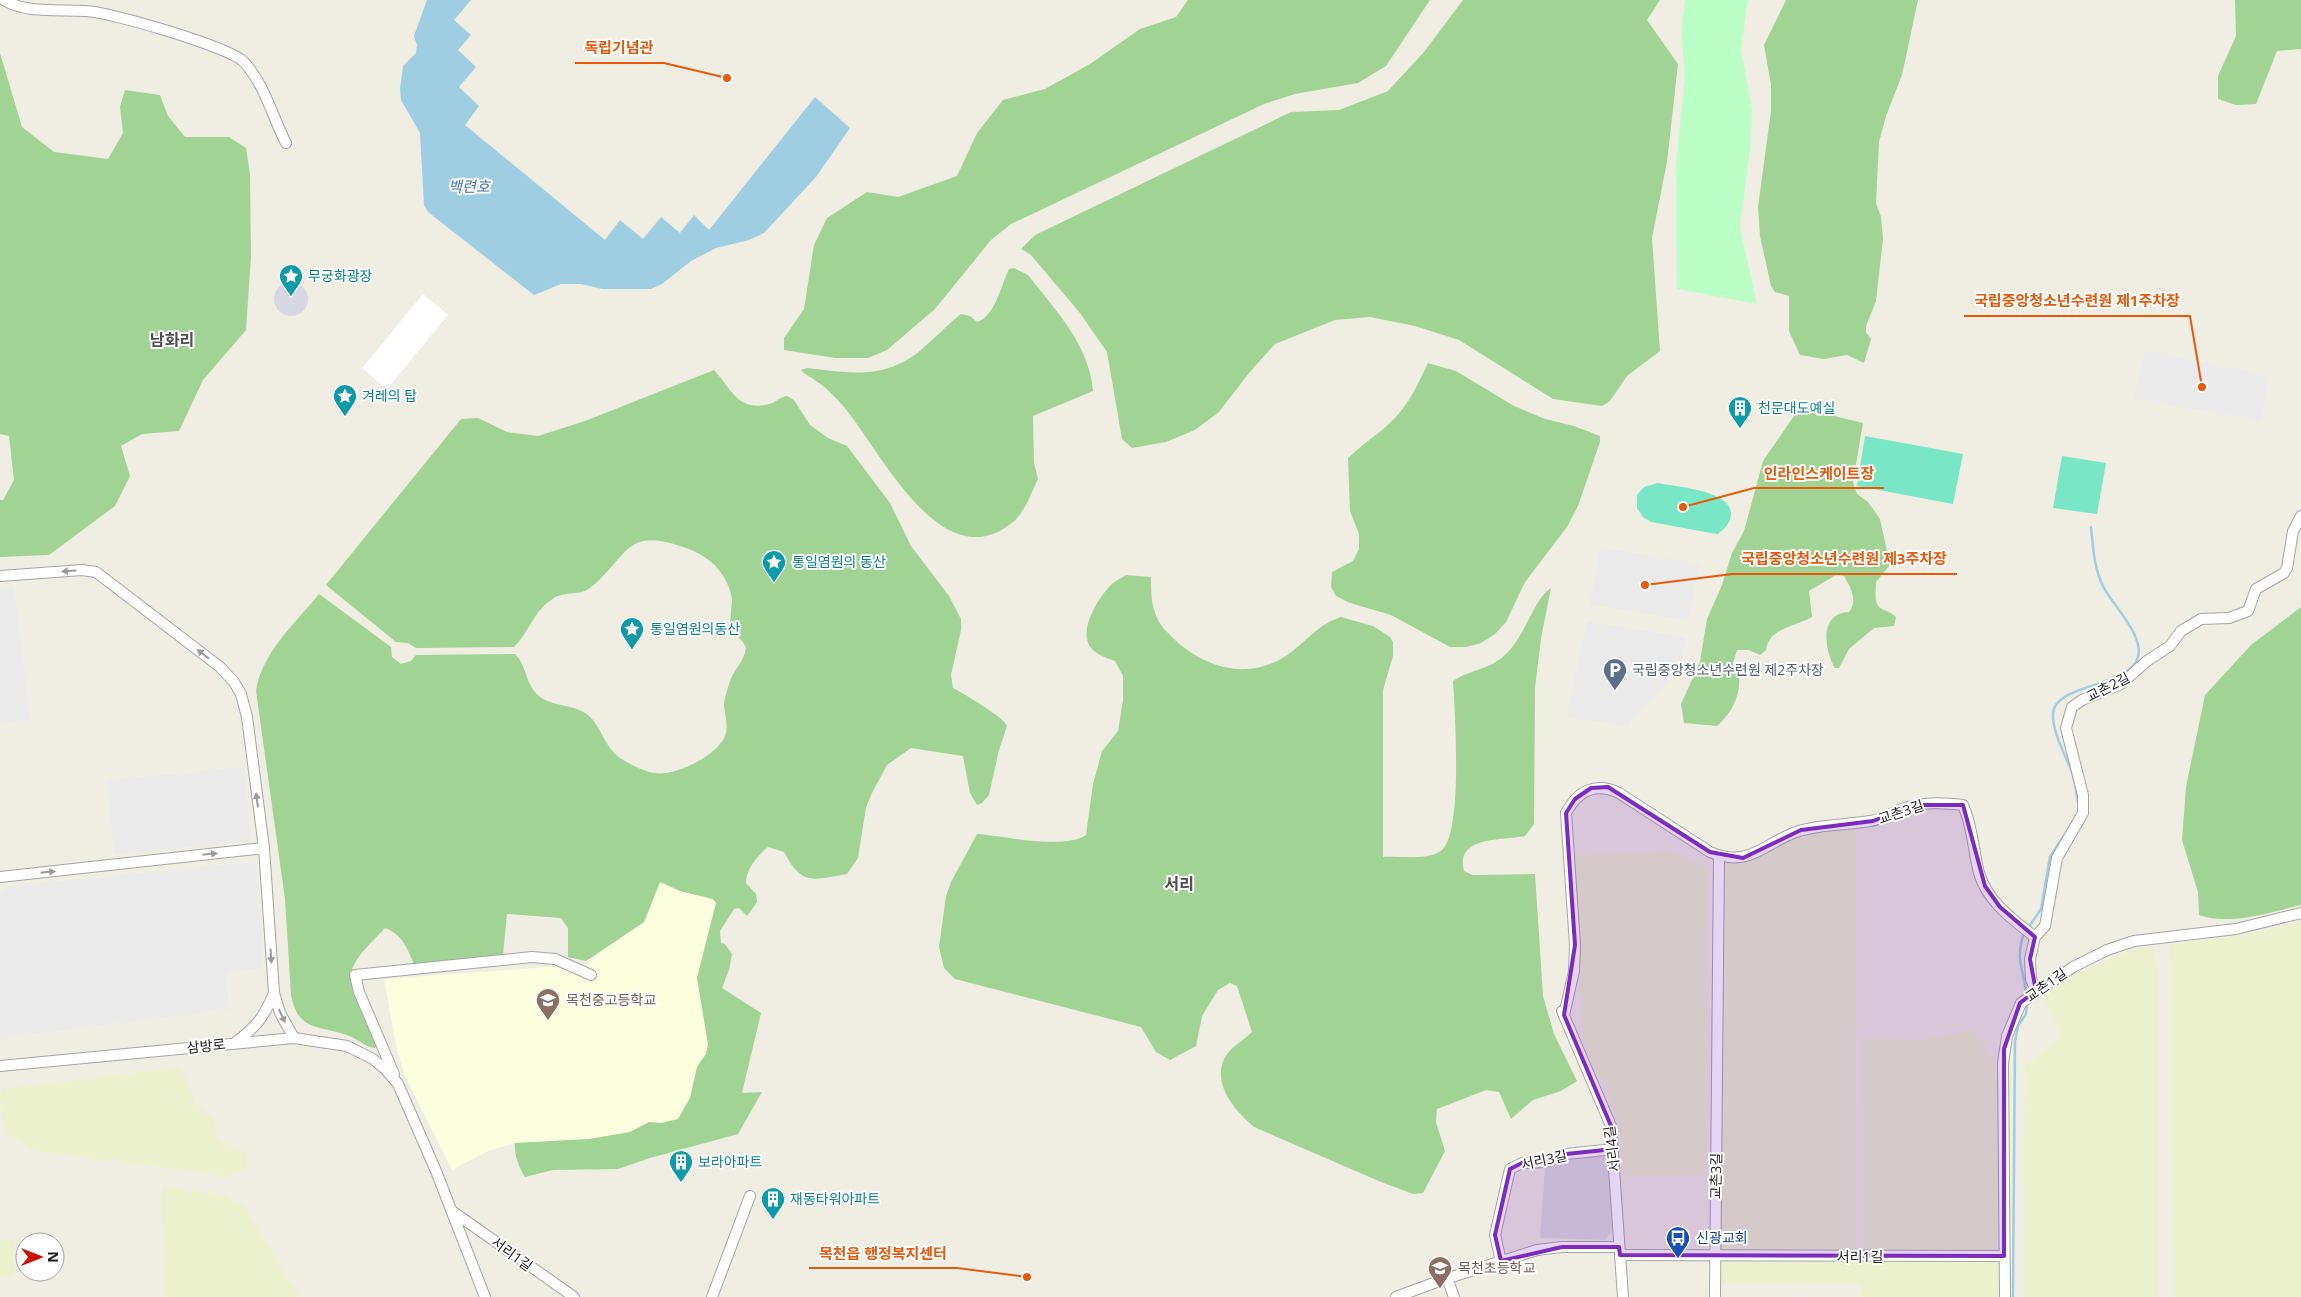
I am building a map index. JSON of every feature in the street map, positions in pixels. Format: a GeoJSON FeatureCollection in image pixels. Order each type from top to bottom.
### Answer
{"type":"FeatureCollection","features":[{"type":"Feature","properties":{"kind":"street"},"geometry":{"type":"LineString","coordinates":[[4,0],[29,8],[89,11],[107,14],[136,21],[229,51],[242,60],[254,75],[286,143]]}},
{"type":"Feature","properties":{"kind":"street","name":"교촌2길"},"geometry":{"type":"LineString","coordinates":[[2034,993],[2030,959],[2033,936],[2046,926],[2057,858],[2083,813],[2084,795],[2066,728],[2072,707],[2082,700],[2121,684],[2147,661],[2170,646],[2181,631],[2201,619],[2229,618],[2248,611],[2256,590],[2284,573],[2288,568],[2293,531],[2301,516]]}},
{"type":"Feature","properties":{"kind":"street"},"geometry":{"type":"LineString","coordinates":[[0,576],[82,570],[96,572],[220,667],[234,682],[241,694],[247,717],[264,848],[274,993],[280,1013],[294,1038]]}},
{"type":"Feature","properties":{"kind":"street","name":"서리4길"},"geometry":{"type":"LineString","coordinates":[[1623,1297],[1611,1126],[1563,1013],[1574,971],[1575,945],[1566,813],[1575,799],[1592,788],[1608,788],[1719,856]]}},
{"type":"Feature","properties":{"kind":"street","name":"교촌3길"},"geometry":{"type":"LineString","coordinates":[[1715,1257],[1719,856],[1748,856],[1784,836],[1801,830],[1873,821],[1916,805],[1932,802],[1963,805],[1968,816],[1980,874],[1985,886],[2000,907],[2033,936]]}},
{"type":"Feature","properties":{"kind":"street"},"geometry":{"type":"LineString","coordinates":[[0,877],[264,848]]}},
{"type":"Feature","properties":{"kind":"street","name":"교촌1길"},"geometry":{"type":"LineString","coordinates":[[2005,1297],[2003,1063],[2007,1036],[2021,1003],[2073,967],[2107,950],[2134,941],[2236,929],[2301,913]]}},
{"type":"Feature","properties":{"kind":"street","name":"삼방로"},"geometry":{"type":"LineString","coordinates":[[485,1297],[451,1210],[359,992],[355,975],[532,957],[556,959],[591,975]]}},
{"type":"Feature","properties":{"kind":"street"},"geometry":{"type":"LineString","coordinates":[[235,1043],[254,1028],[266,1014],[274,993]]}},
{"type":"Feature","properties":{"kind":"street","name":"삼방로"},"geometry":{"type":"LineString","coordinates":[[0,1066],[294,1038],[347,1046],[373,1059],[398,1084]]}},
{"type":"Feature","properties":{"kind":"street","name":"서리3길"},"geometry":{"type":"LineString","coordinates":[[1501,1261],[1495,1235],[1510,1169],[1522,1163],[1545,1162],[1566,1154],[1614,1149]]}},
{"type":"Feature","properties":{"kind":"street"},"geometry":{"type":"LineString","coordinates":[[712,1297],[750,1196]]}},
{"type":"Feature","properties":{"kind":"street","name":"서리1길"},"geometry":{"type":"LineString","coordinates":[[451,1210],[574,1297]]}},
{"type":"Feature","properties":{"kind":"street","name":"서리1길"},"geometry":{"type":"LineString","coordinates":[[1396,1297],[1447,1278],[1537,1250],[1562,1247],[1715,1257],[2004,1256]]}},
{"type":"Feature","properties":{"kind":"street"},"geometry":{"type":"LineString","coordinates":[[1715,1257],[1715,1297]]}},
{"type":"Feature","properties":{"kind":"street"},"geometry":{"type":"LineString","coordinates":[[1447,1278],[1454,1297]]}},
{"type":"Feature","properties":{"kind":"highlighted area"},"geometry":{"type":"Polygon","coordinates":[[[1608,787],[1710,852],[1743,858],[1801,830],[1873,821],[1916,805],[1963,805],[1985,886],[2000,907],[2035,937],[2030,959],[2036,991],[2020,1003],[2004,1049],[2004,1256],[1620,1255],[1619,1247],[1562,1247],[1501,1261],[1495,1235],[1510,1169],[1522,1163],[1545,1162],[1566,1154],[1614,1149],[1611,1126],[1564,1015],[1575,945],[1566,813],[1575,799],[1591,788],[1608,787]]]}},
{"type":"Feature","properties":{"kind":"shaded area","name":"무궁화광장"},"geometry":{"type":"Polygon","coordinates":[[[291,282],[298,283],[303,287],[307,292],[307,306],[303,311],[298,315],[291,316],[284,315],[279,311],[275,306],[274,299],[275,292],[279,287],[284,283],[291,282]]]}},
{"type":"Feature","properties":{"kind":"shaded area"},"geometry":{"type":"Polygon","coordinates":[[[2145,350],[2269,376],[2260,421],[2134,398],[2145,350]]]}},
{"type":"Feature","properties":{"kind":"shaded area"},"geometry":{"type":"Polygon","coordinates":[[[1600,547],[1699,565],[1688,621],[1590,604],[1600,547]]]}},
{"type":"Feature","properties":{"kind":"shaded area"},"geometry":{"type":"Polygon","coordinates":[[[14,587],[30,721],[0,724],[0,589],[14,587]]]}},
{"type":"Feature","properties":{"kind":"shaded area","name":"국립중앙청소년수련원 제2주차장"},"geometry":{"type":"Polygon","coordinates":[[[1587,621],[1686,638],[1680,667],[1630,721],[1629,727],[1567,716],[1587,621]]]}},
{"type":"Feature","properties":{"kind":"shaded area"},"geometry":{"type":"Polygon","coordinates":[[[244,767],[251,841],[114,854],[107,781],[244,767]]]}},
{"type":"Feature","properties":{"kind":"shaded area"},"geometry":{"type":"Polygon","coordinates":[[[1851,828],[1856,832],[1856,1252],[1720,1254],[1722,866],[1726,861],[1801,835],[1851,828]]]}},
{"type":"Feature","properties":{"kind":"shaded area"},"geometry":{"type":"Polygon","coordinates":[[[1671,851],[1708,868],[1706,1175],[1624,1177],[1618,1119],[1583,1041],[1572,854],[1671,851]]]}},
{"type":"Feature","properties":{"kind":"shaded area"},"geometry":{"type":"Polygon","coordinates":[[[255,862],[263,968],[226,973],[229,1009],[0,1038],[0,894],[5,887],[255,862]]]}},
{"type":"Feature","properties":{"kind":"shaded area","name":"목천중고등학교"},"geometry":{"type":"Polygon","coordinates":[[[660,882],[680,891],[713,899],[716,903],[697,978],[708,1044],[706,1054],[697,1067],[690,1098],[678,1119],[661,1123],[649,1122],[630,1132],[589,1139],[515,1143],[488,1151],[452,1170],[405,1076],[397,1051],[384,979],[588,964],[606,948],[644,922],[660,882]]]}},
{"type":"Feature","properties":{"kind":"shaded area"},"geometry":{"type":"Polygon","coordinates":[[[2301,922],[2301,1297],[2173,1297],[2171,944],[2247,935],[2301,922]]]}},
{"type":"Feature","properties":{"kind":"shaded area"},"geometry":{"type":"Polygon","coordinates":[[[2153,946],[2157,969],[2157,1297],[2024,1297],[2025,1066],[2061,1036],[2043,998],[2062,982],[2129,951],[2153,946]]]}},
{"type":"Feature","properties":{"kind":"shaded area"},"geometry":{"type":"Polygon","coordinates":[[[1971,1031],[1983,1042],[1993,1062],[2000,1091],[1998,1239],[1993,1248],[1986,1250],[1863,1252],[1862,1038],[1918,1040],[1971,1031]]]}},
{"type":"Feature","properties":{"kind":"shaded area"},"geometry":{"type":"Polygon","coordinates":[[[176,1068],[185,1076],[196,1105],[213,1119],[219,1141],[246,1153],[247,1167],[228,1176],[35,1151],[6,1132],[0,1102],[2,1089],[176,1068]]]}},
{"type":"Feature","properties":{"kind":"shaded area"},"geometry":{"type":"Polygon","coordinates":[[[1610,1154],[1612,1231],[1605,1240],[1540,1238],[1545,1164],[1566,1158],[1610,1154]]]}},
{"type":"Feature","properties":{"kind":"shaded area"},"geometry":{"type":"Polygon","coordinates":[[[162,1187],[225,1195],[244,1206],[300,1297],[165,1297],[162,1187]]]}},
{"type":"Feature","properties":{"kind":"shaded area"},"geometry":{"type":"Polygon","coordinates":[[[0,1240],[13,1240],[14,1276],[0,1276],[0,1240]]]}},
{"type":"Feature","properties":{"kind":"shaded area"},"geometry":{"type":"Polygon","coordinates":[[[1719,1262],[1999,1262],[2000,1297],[1861,1297],[1861,1284],[1719,1283],[1719,1262]]]}},
{"type":"Feature","properties":{"kind":"green space"},"geometry":{"type":"Polygon","coordinates":[[[1188,0],[1430,0],[1386,66],[1358,83],[1295,94],[1264,104],[1011,224],[991,240],[935,309],[887,350],[868,358],[835,358],[784,350],[784,338],[804,309],[814,245],[827,218],[867,192],[898,197],[957,176],[977,133],[1003,100],[1045,89],[1090,64],[1140,29],[1176,17],[1188,0]]]}},
{"type":"Feature","properties":{"kind":"green space"},"geometry":{"type":"Polygon","coordinates":[[[1463,0],[1660,0],[1647,20],[1678,64],[1667,162],[1652,238],[1660,351],[1627,376],[1610,401],[1602,406],[1553,399],[1459,340],[1415,326],[1370,317],[1335,320],[1275,344],[1249,373],[1219,412],[1195,430],[1166,442],[1132,448],[1122,439],[1107,352],[1080,313],[1031,255],[1021,249],[1035,235],[1291,112],[1339,110],[1388,91],[1424,52],[1463,0]]]}},
{"type":"Feature","properties":{"kind":"green space"},"geometry":{"type":"Polygon","coordinates":[[[1685,0],[1748,0],[1741,50],[1752,110],[1751,141],[1740,228],[1757,304],[1677,289],[1676,165],[1685,76],[1681,31],[1685,0]]]}},
{"type":"Feature","properties":{"kind":"green space"},"geometry":{"type":"Polygon","coordinates":[[[1786,0],[1918,0],[1902,75],[1886,116],[1879,142],[1876,203],[1881,217],[1883,239],[1876,301],[1866,326],[1866,332],[1871,339],[1864,363],[1847,355],[1824,359],[1800,355],[1789,331],[1789,296],[1775,292],[1771,286],[1760,236],[1758,207],[1771,111],[1771,85],[1764,45],[1786,0]]]}},
{"type":"Feature","properties":{"kind":"green space"},"geometry":{"type":"Polygon","coordinates":[[[2235,0],[2301,0],[2301,49],[2277,51],[2256,104],[2236,105],[2218,99],[2218,76],[2236,36],[2235,0]]]}},
{"type":"Feature","properties":{"kind":"green space"},"geometry":{"type":"Polygon","coordinates":[[[0,53],[22,127],[54,152],[108,159],[123,133],[120,107],[125,90],[160,95],[168,116],[185,137],[229,137],[246,148],[250,174],[251,256],[246,330],[203,380],[179,431],[142,434],[121,446],[130,476],[115,506],[49,555],[0,557],[0,500],[3,500],[14,480],[9,436],[0,434],[0,53]]]}},
{"type":"Feature","properties":{"kind":"green space"},"geometry":{"type":"Polygon","coordinates":[[[1014,268],[1028,275],[1070,329],[1085,358],[1093,391],[1033,416],[1034,463],[1038,479],[1017,518],[987,536],[962,535],[938,523],[916,503],[895,478],[844,407],[827,389],[801,370],[807,368],[838,372],[867,372],[894,366],[908,360],[961,314],[970,316],[977,322],[983,319],[997,300],[1009,269],[1014,268]]]}},
{"type":"Feature","properties":{"kind":"green space"},"geometry":{"type":"Polygon","coordinates":[[[1428,363],[1456,371],[1514,406],[1545,419],[1574,426],[1600,436],[1600,442],[1578,506],[1567,527],[1525,582],[1506,622],[1495,634],[1481,643],[1466,647],[1450,647],[1391,615],[1350,603],[1336,596],[1331,587],[1332,572],[1353,561],[1359,549],[1359,534],[1350,511],[1348,458],[1399,414],[1413,393],[1428,363]]]}},
{"type":"Feature","properties":{"kind":"green space"},"geometry":{"type":"Polygon","coordinates":[[[714,370],[736,397],[750,405],[770,404],[787,396],[794,400],[810,425],[828,438],[847,446],[890,503],[911,546],[949,596],[961,619],[961,630],[951,675],[953,688],[992,712],[1005,722],[1007,726],[999,750],[989,795],[982,803],[977,805],[970,793],[963,756],[911,748],[887,765],[872,793],[866,807],[858,858],[847,874],[816,879],[809,878],[797,871],[784,852],[768,847],[753,863],[746,878],[746,883],[756,894],[757,902],[747,916],[739,908],[734,909],[720,931],[721,943],[725,944],[732,954],[729,970],[722,988],[761,1013],[742,1093],[762,1092],[738,1134],[650,1158],[618,1169],[553,1170],[525,1177],[517,1161],[515,1143],[589,1139],[630,1132],[649,1122],[661,1123],[678,1119],[690,1098],[697,1067],[706,1054],[708,1044],[697,978],[716,903],[713,899],[680,891],[660,882],[644,922],[586,961],[568,957],[568,928],[561,918],[507,914],[503,955],[414,964],[400,938],[385,928],[360,956],[351,975],[353,991],[378,1045],[375,1048],[371,1047],[347,1035],[310,1025],[298,1015],[291,995],[285,899],[256,691],[259,677],[272,651],[319,594],[391,647],[392,657],[401,664],[411,661],[416,655],[515,654],[522,664],[531,686],[539,696],[544,700],[585,713],[595,723],[614,753],[641,769],[654,773],[663,773],[685,768],[707,756],[716,749],[726,733],[725,698],[733,674],[743,658],[746,648],[734,632],[732,626],[730,619],[732,600],[725,579],[712,562],[692,550],[664,541],[649,540],[638,543],[629,548],[590,588],[582,592],[558,596],[547,603],[536,615],[520,641],[514,647],[416,648],[408,643],[396,642],[326,585],[461,419],[478,418],[507,432],[538,436],[585,421],[714,370]]]}},
{"type":"Feature","properties":{"kind":"green space"},"geometry":{"type":"Polygon","coordinates":[[[1802,412],[1818,412],[1863,423],[1853,482],[1857,494],[1868,502],[1880,519],[1890,565],[1876,582],[1876,597],[1879,607],[1896,617],[1894,626],[1874,628],[1849,649],[1839,668],[1835,668],[1828,652],[1828,625],[1839,614],[1849,612],[1853,603],[1851,590],[1844,576],[1836,575],[1809,591],[1812,617],[1777,633],[1768,643],[1766,650],[1760,655],[1749,650],[1737,650],[1733,670],[1739,677],[1737,698],[1731,710],[1717,726],[1684,723],[1681,704],[1700,662],[1707,619],[1722,585],[1732,553],[1744,531],[1763,461],[1794,416],[1802,412]]]}},
{"type":"Feature","properties":{"kind":"green space"},"geometry":{"type":"Polygon","coordinates":[[[1865,436],[1963,454],[1953,504],[1857,486],[1865,436]]]}},
{"type":"Feature","properties":{"kind":"green space"},"geometry":{"type":"Polygon","coordinates":[[[2062,456],[2106,463],[2097,514],[2053,508],[2062,456]]]}},
{"type":"Feature","properties":{"kind":"green space"},"geometry":{"type":"Polygon","coordinates":[[[1658,483],[1702,491],[1723,500],[1729,507],[1731,515],[1728,524],[1718,534],[1651,522],[1643,517],[1637,508],[1637,495],[1644,487],[1658,483]]]}},
{"type":"Feature","properties":{"kind":"green space"},"geometry":{"type":"Polygon","coordinates":[[[1126,575],[1151,577],[1153,606],[1162,626],[1182,646],[1206,661],[1220,666],[1233,669],[1247,669],[1275,662],[1323,626],[1341,617],[1373,626],[1390,637],[1393,642],[1393,656],[1383,690],[1383,857],[1430,856],[1442,850],[1449,839],[1453,820],[1456,770],[1453,681],[1495,663],[1508,652],[1520,636],[1540,600],[1551,588],[1541,638],[1535,688],[1534,824],[1525,836],[1474,845],[1467,851],[1463,859],[1464,871],[1472,875],[1535,874],[1543,996],[1554,1034],[1577,1081],[1561,1091],[1533,1100],[1511,1119],[1499,1092],[1486,1090],[1437,1109],[1436,1122],[1445,1151],[1423,1193],[1413,1194],[1381,1182],[1254,1127],[1240,1114],[1223,1088],[1221,1078],[1221,1069],[1226,1055],[1252,1032],[1237,986],[1230,983],[1218,990],[1202,1016],[1196,1046],[1170,1060],[1156,1052],[1141,1027],[955,979],[944,968],[939,947],[946,896],[951,882],[977,834],[1049,842],[1076,839],[1086,835],[1093,784],[1102,751],[1118,731],[1123,700],[1123,676],[1115,661],[1091,648],[1088,641],[1088,625],[1104,593],[1112,584],[1126,575]]]}},
{"type":"Feature","properties":{"kind":"green space"},"geometry":{"type":"Polygon","coordinates":[[[2301,607],[2301,905],[2237,919],[2211,918],[2199,915],[2198,892],[2182,840],[2186,787],[2205,695],[2251,645],[2301,607]]]}},
{"type":"Feature","properties":{"kind":"water","name":"백련호"},"geometry":{"type":"Polygon","coordinates":[[[427,0],[471,0],[454,20],[471,35],[458,50],[476,67],[459,87],[479,106],[465,125],[605,240],[620,220],[643,239],[661,217],[680,233],[694,215],[709,230],[815,97],[850,128],[816,177],[764,233],[749,240],[716,248],[691,261],[662,284],[651,289],[602,289],[581,284],[561,284],[534,295],[428,212],[424,205],[420,133],[401,100],[400,89],[403,66],[416,53],[417,45],[414,36],[427,0]]]}},
{"type":"Feature","properties":{"kind":"pier"},"geometry":{"type":"Polygon","coordinates":[[[423,294],[448,315],[387,389],[362,368],[423,294]]]}},
{"type":"Feature","properties":{"kind":"waterway"},"geometry":{"type":"LineString","coordinates":[[2078,802],[2074,779],[2060,744],[2053,721],[2053,714],[2057,704],[2065,696],[2121,675],[2132,667],[2138,657],[2139,648],[2132,629],[2107,594],[2100,579],[2094,557],[2091,527]]}},
{"type":"Feature","properties":{"kind":"waterway"},"geometry":{"type":"LineString","coordinates":[[2028,928],[2041,909],[2050,857],[2071,825]]}},
{"type":"Feature","properties":{"kind":"waterway"},"geometry":{"type":"LineString","coordinates":[[2024,933],[2020,959],[2026,995]]}},
{"type":"Feature","properties":{"kind":"waterway"},"geometry":{"type":"LineString","coordinates":[[2013,1297],[2015,1041],[2018,1026],[2026,1014],[2027,1003]]}},
{"type":"Feature","properties":{"kind":"place","name":"독립기념관"},"geometry":{"type":"Point","coordinates":[727,78]}},
{"type":"Feature","properties":{"kind":"place","name":"무궁화광장"},"geometry":{"type":"Point","coordinates":[291,297]}},
{"type":"Feature","properties":{"kind":"place","name":"국립중앙청소년수련원 제1주차장"},"geometry":{"type":"Point","coordinates":[2202,387]}},
{"type":"Feature","properties":{"kind":"place","name":"겨레의 탑"},"geometry":{"type":"Point","coordinates":[345,417]}},
{"type":"Feature","properties":{"kind":"place","name":"천문대도예실"},"geometry":{"type":"Point","coordinates":[1740,429]}},
{"type":"Feature","properties":{"kind":"place","name":"인라인스케이트장"},"geometry":{"type":"Point","coordinates":[1683,507]}},
{"type":"Feature","properties":{"kind":"place","name":"통일염원의 동산"},"geometry":{"type":"Point","coordinates":[774,583]}},
{"type":"Feature","properties":{"kind":"place","name":"국립중앙청소년수련원 제3주차장"},"geometry":{"type":"Point","coordinates":[1645,585]}},
{"type":"Feature","properties":{"kind":"place","name":"통일염원의동산"},"geometry":{"type":"Point","coordinates":[632,650]}},
{"type":"Feature","properties":{"kind":"place","name":"국립중앙청소년수련원 제2주차장"},"geometry":{"type":"Point","coordinates":[1615,691]}},
{"type":"Feature","properties":{"kind":"place","name":"목천중고등학교"},"geometry":{"type":"Point","coordinates":[548,1021]}},
{"type":"Feature","properties":{"kind":"place","name":"보라아파트"},"geometry":{"type":"Point","coordinates":[681,1183]}},
{"type":"Feature","properties":{"kind":"place","name":"재동타워아파트"},"geometry":{"type":"Point","coordinates":[773,1220]}},
{"type":"Feature","properties":{"kind":"place","name":"신광교회"},"geometry":{"type":"Point","coordinates":[1678,1259]}},
{"type":"Feature","properties":{"kind":"place","name":"목천읍 행정복지센터"},"geometry":{"type":"Point","coordinates":[1027,1277]}},
{"type":"Feature","properties":{"kind":"place","name":"목천초등학교"},"geometry":{"type":"Point","coordinates":[1440,1289]}},
{"type":"Feature","properties":{"kind":"district","name":"남화리"},"geometry":{"type":"Point","coordinates":[172,340]}},
{"type":"Feature","properties":{"kind":"district","name":"서리"},"geometry":{"type":"Point","coordinates":[1179,884]}}]}
